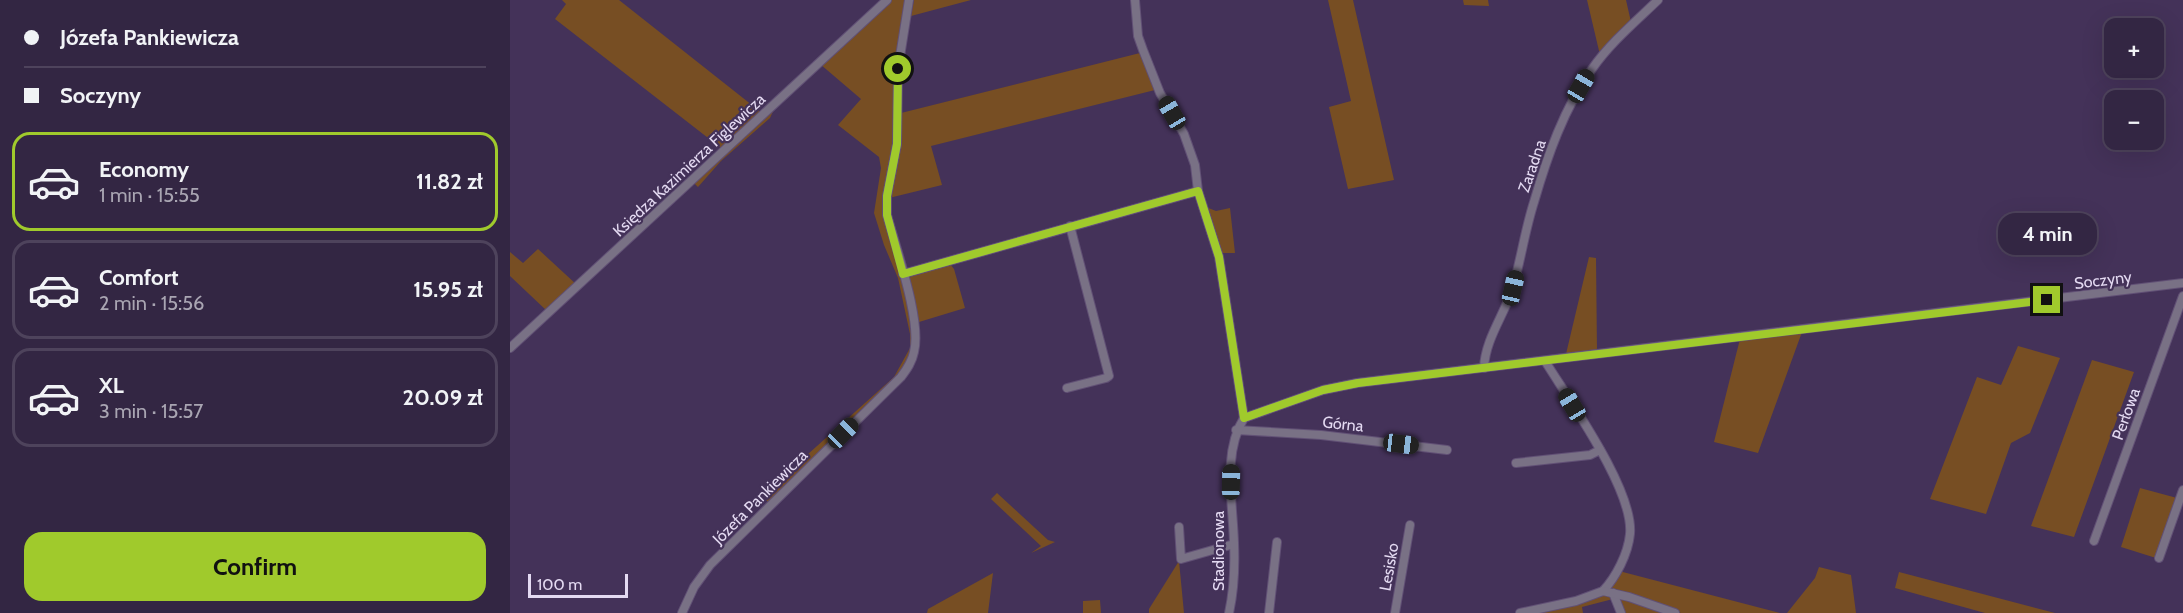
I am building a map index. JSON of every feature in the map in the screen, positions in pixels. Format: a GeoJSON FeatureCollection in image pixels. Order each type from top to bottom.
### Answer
{"type":"FeatureCollection","features":[{"type":"Feature","properties":{"kind":"street","name":"Księdza Kazimierza Figlewicza"},"geometry":{"type":"LineString","coordinates":[[510,348],[887,0]]}},
{"type":"Feature","properties":{"kind":"street","name":"Józefa Pankiewicza"},"geometry":{"type":"LineString","coordinates":[[682,613],[694,587],[710,565],[901,377],[913,356],[916,325],[887,215],[887,196],[897,144],[898,69],[909,0]]}},
{"type":"Feature","properties":{"kind":"street"},"geometry":{"type":"LineString","coordinates":[[1136,0],[1138,36],[1160,93],[1184,134],[1195,165],[1198,191],[1219,257],[1244,418]]}},
{"type":"Feature","properties":{"kind":"street","name":"Zaradna"},"geometry":{"type":"LineString","coordinates":[[1484,368],[1485,354],[1513,288],[1533,203],[1553,145],[1571,103],[1591,69],[1610,46],[1658,0]]}},
{"type":"Feature","properties":{"kind":"street"},"geometry":{"type":"LineString","coordinates":[[903,274],[1198,191]]}},
{"type":"Feature","properties":{"kind":"street"},"geometry":{"type":"LineString","coordinates":[[1067,388],[1109,376],[1070,226]]}},
{"type":"Feature","properties":{"kind":"street","name":"Soczyny"},"geometry":{"type":"LineString","coordinates":[[1244,418],[1323,390],[1363,382],[2183,283]]}},
{"type":"Feature","properties":{"kind":"street","name":"Perłowa"},"geometry":{"type":"LineString","coordinates":[[2094,541],[2183,296]]}},
{"type":"Feature","properties":{"kind":"street"},"geometry":{"type":"LineString","coordinates":[[1520,613],[1576,601],[1603,591],[1613,580],[1630,534],[1627,510],[1615,478],[1545,361]]}},
{"type":"Feature","properties":{"kind":"street","name":"Stadionowa"},"geometry":{"type":"LineString","coordinates":[[1229,613],[1234,580],[1232,460],[1236,430],[1244,418]]}},
{"type":"Feature","properties":{"kind":"street","name":"Górna"},"geometry":{"type":"LineString","coordinates":[[1236,430],[1321,435],[1447,450]]}},
{"type":"Feature","properties":{"kind":"street"},"geometry":{"type":"LineString","coordinates":[[1516,463],[1590,455],[1600,450]]}},
{"type":"Feature","properties":{"kind":"street"},"geometry":{"type":"LineString","coordinates":[[2159,558],[2183,490]]}},
{"type":"Feature","properties":{"kind":"street","name":"Lesisko"},"geometry":{"type":"LineString","coordinates":[[1395,613],[1410,525]]}},
{"type":"Feature","properties":{"kind":"street"},"geometry":{"type":"LineString","coordinates":[[1179,527],[1181,559],[1234,544]]}},
{"type":"Feature","properties":{"kind":"street"},"geometry":{"type":"LineString","coordinates":[[1269,613],[1277,542]]}},
{"type":"Feature","properties":{"kind":"street"},"geometry":{"type":"LineString","coordinates":[[1603,591],[1676,613]]}},
{"type":"Feature","properties":{"kind":"street"},"geometry":{"type":"LineString","coordinates":[[1613,593],[1621,613]]}},
{"type":"Feature","properties":{"kind":"shaded area"},"geometry":{"type":"Polygon","coordinates":[[[562,0],[619,0],[762,113],[721,148],[555,19],[566,4],[562,0]]]}},
{"type":"Feature","properties":{"kind":"shaded area"},"geometry":{"type":"Polygon","coordinates":[[[889,0],[906,0],[894,144],[884,212],[914,325],[909,364],[897,379],[770,504],[766,500],[788,472],[894,377],[910,348],[910,334],[898,278],[874,213],[881,168],[879,157],[838,125],[861,99],[820,64],[889,0]]]}},
{"type":"Feature","properties":{"kind":"shaded area"},"geometry":{"type":"Polygon","coordinates":[[[914,0],[971,0],[911,16],[914,0]]]}},
{"type":"Feature","properties":{"kind":"shaded area"},"geometry":{"type":"Polygon","coordinates":[[[1328,0],[1353,0],[1394,180],[1348,189],[1329,107],[1351,101],[1328,0]]]}},
{"type":"Feature","properties":{"kind":"shaded area"},"geometry":{"type":"Polygon","coordinates":[[[1463,0],[1488,0],[1489,6],[1464,5],[1463,0]]]}},
{"type":"Feature","properties":{"kind":"shaded area"},"geometry":{"type":"Polygon","coordinates":[[[1587,0],[1626,0],[1631,22],[1600,55],[1587,0]]]}},
{"type":"Feature","properties":{"kind":"shaded area"},"geometry":{"type":"Polygon","coordinates":[[[1140,53],[1155,90],[931,146],[942,185],[889,198],[901,113],[1140,53]]]}},
{"type":"Feature","properties":{"kind":"shaded area"},"geometry":{"type":"Polygon","coordinates":[[[776,105],[770,118],[721,161],[698,187],[693,182],[776,105]]]}},
{"type":"Feature","properties":{"kind":"shaded area"},"geometry":{"type":"Polygon","coordinates":[[[1206,207],[1216,211],[1230,208],[1235,253],[1222,253],[1206,207]]]}},
{"type":"Feature","properties":{"kind":"shaded area"},"geometry":{"type":"Polygon","coordinates":[[[538,249],[577,285],[547,311],[510,276],[510,252],[523,263],[538,249]]]}},
{"type":"Feature","properties":{"kind":"shaded area"},"geometry":{"type":"Polygon","coordinates":[[[1589,257],[1596,258],[1597,352],[1566,354],[1589,257]]]}},
{"type":"Feature","properties":{"kind":"shaded area"},"geometry":{"type":"Polygon","coordinates":[[[950,264],[954,269],[965,308],[919,322],[905,276],[950,264]]]}},
{"type":"Feature","properties":{"kind":"shaded area"},"geometry":{"type":"Polygon","coordinates":[[[1802,332],[1758,453],[1714,442],[1740,339],[1802,332]]]}},
{"type":"Feature","properties":{"kind":"shaded area"},"geometry":{"type":"Polygon","coordinates":[[[2018,346],[2060,358],[2030,433],[2011,443],[1986,514],[1930,499],[1977,377],[2001,385],[2018,346]]]}},
{"type":"Feature","properties":{"kind":"shaded area"},"geometry":{"type":"Polygon","coordinates":[[[2092,360],[2134,372],[2074,537],[2031,526],[2092,360]]]}},
{"type":"Feature","properties":{"kind":"shaded area"},"geometry":{"type":"Polygon","coordinates":[[[2140,488],[2177,498],[2156,558],[2121,547],[2140,488]]]}},
{"type":"Feature","properties":{"kind":"shaded area"},"geometry":{"type":"Polygon","coordinates":[[[997,493],[1048,540],[1055,542],[1031,553],[1041,546],[991,499],[997,493]]]}},
{"type":"Feature","properties":{"kind":"shaded area"},"geometry":{"type":"Polygon","coordinates":[[[1179,561],[1184,613],[1149,613],[1149,609],[1179,561]]]}},
{"type":"Feature","properties":{"kind":"shaded area"},"geometry":{"type":"Polygon","coordinates":[[[1819,567],[1851,575],[1856,613],[1787,613],[1815,578],[1819,567]]]}},
{"type":"Feature","properties":{"kind":"shaded area"},"geometry":{"type":"Polygon","coordinates":[[[1619,571],[1780,613],[1681,613],[1605,590],[1619,571]]]}},
{"type":"Feature","properties":{"kind":"shaded area"},"geometry":{"type":"Polygon","coordinates":[[[1899,572],[2055,613],[1985,613],[1895,588],[1899,572]]]}},
{"type":"Feature","properties":{"kind":"shaded area"},"geometry":{"type":"Polygon","coordinates":[[[993,573],[988,613],[927,613],[928,609],[993,573]]]}},
{"type":"Feature","properties":{"kind":"shaded area"},"geometry":{"type":"Polygon","coordinates":[[[1602,593],[1612,595],[1613,599],[1582,607],[1583,613],[1530,613],[1602,593]]]}},
{"type":"Feature","properties":{"kind":"shaded area"},"geometry":{"type":"Polygon","coordinates":[[[1615,595],[1669,613],[1622,613],[1615,595]]]}},
{"type":"Feature","properties":{"kind":"shaded area"},"geometry":{"type":"Polygon","coordinates":[[[1100,600],[1101,613],[1083,613],[1083,601],[1100,600]]]}},
{"type":"Feature","properties":{"kind":"route"},"geometry":{"type":"LineString","coordinates":[[898,69],[897,144],[887,196],[887,215],[903,274],[1198,191],[1219,257],[1244,418],[1323,390],[1358,383],[2047,300]]}}]}
